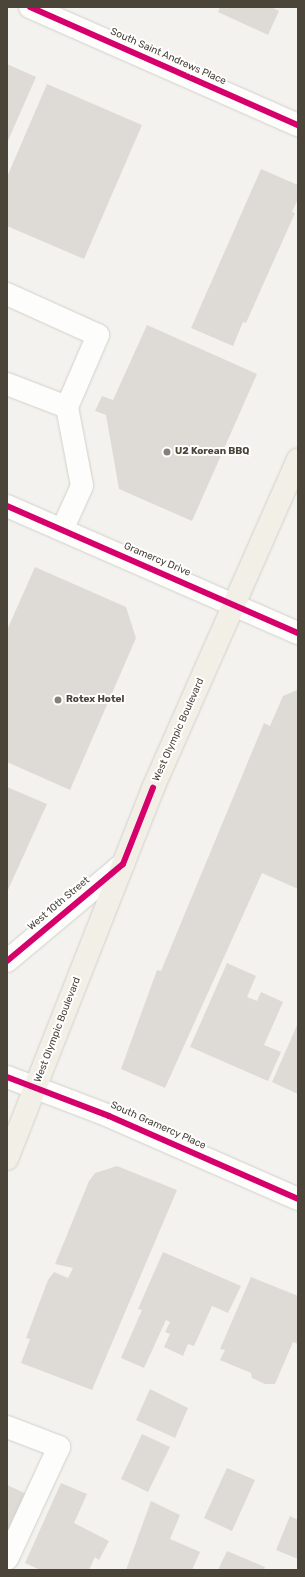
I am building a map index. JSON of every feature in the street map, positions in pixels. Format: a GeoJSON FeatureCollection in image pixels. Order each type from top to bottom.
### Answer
{"type":"FeatureCollection","features":[{"type":"Feature","properties":{"kind":"main road","name":"West Olympic Boulevard"},"geometry":{"type":"LineString","coordinates":[[7,1160],[153,788],[298,460]]}},
{"type":"Feature","properties":{"kind":"street","name":"South Saint Andrews Place"},"geometry":{"type":"LineString","coordinates":[[30,7],[298,126]]}},
{"type":"Feature","properties":{"kind":"street"},"geometry":{"type":"LineString","coordinates":[[7,294],[98,335],[67,407],[82,486],[62,530]]}},
{"type":"Feature","properties":{"kind":"street"},"geometry":{"type":"LineString","coordinates":[[7,384],[67,407]]}},
{"type":"Feature","properties":{"kind":"street","name":"Gramercy Drive"},"geometry":{"type":"LineString","coordinates":[[7,506],[298,633]]}},
{"type":"Feature","properties":{"kind":"street","name":"West 10th Street"},"geometry":{"type":"LineString","coordinates":[[7,961],[123,864]]}},
{"type":"Feature","properties":{"kind":"street","name":"South Gramercy Place"},"geometry":{"type":"LineString","coordinates":[[7,1077],[35,1089],[109,1116],[298,1199]]}},
{"type":"Feature","properties":{"kind":"street"},"geometry":{"type":"LineString","coordinates":[[7,1427],[59,1447],[7,1559]]}},
{"type":"Feature","properties":{"kind":"building"},"geometry":{"type":"Polygon","coordinates":[[[220,7],[271,7],[279,11],[268,35],[218,12],[220,7]]]}},
{"type":"Feature","properties":{"kind":"building"},"geometry":{"type":"Polygon","coordinates":[[[7,64],[36,77],[7,143],[7,64]]]}},
{"type":"Feature","properties":{"kind":"building"},"geometry":{"type":"Polygon","coordinates":[[[47,84],[142,125],[84,259],[7,226],[7,177],[47,84]]]}},
{"type":"Feature","properties":{"kind":"building"},"geometry":{"type":"Polygon","coordinates":[[[261,169],[298,185],[298,199],[292,212],[295,213],[246,323],[243,322],[233,346],[191,328],[261,169]]]}},
{"type":"Feature","properties":{"kind":"building","name":"U2 Korean BBQ"},"geometry":{"type":"Polygon","coordinates":[[[147,325],[257,374],[192,521],[119,489],[106,415],[95,411],[102,396],[113,400],[147,325]]]}},
{"type":"Feature","properties":{"kind":"building","name":"Rotex Hotel"},"geometry":{"type":"Polygon","coordinates":[[[35,567],[126,607],[136,638],[70,790],[7,762],[7,630],[35,567]]]}},
{"type":"Feature","properties":{"kind":"building"},"geometry":{"type":"Polygon","coordinates":[[[297,690],[298,889],[262,873],[165,1088],[121,1069],[157,970],[161,971],[264,723],[270,726],[283,696],[297,690]]]}},
{"type":"Feature","properties":{"kind":"building"},"geometry":{"type":"Polygon","coordinates":[[[7,787],[47,804],[7,892],[7,787]]]}},
{"type":"Feature","properties":{"kind":"building"},"geometry":{"type":"Polygon","coordinates":[[[227,963],[256,976],[247,997],[257,1001],[261,992],[283,1002],[264,1045],[281,1052],[268,1081],[190,1047],[227,963]]]}},
{"type":"Feature","properties":{"kind":"building"},"geometry":{"type":"Polygon","coordinates":[[[298,1023],[298,1094],[272,1082],[298,1023]]]}},
{"type":"Feature","properties":{"kind":"building"},"geometry":{"type":"Polygon","coordinates":[[[117,1166],[177,1190],[92,1390],[21,1363],[30,1339],[26,1338],[48,1280],[54,1272],[68,1278],[73,1268],[55,1264],[89,1181],[95,1173],[117,1166]]]}},
{"type":"Feature","properties":{"kind":"building"},"geometry":{"type":"Polygon","coordinates":[[[163,1252],[241,1286],[228,1313],[212,1306],[194,1346],[188,1344],[183,1356],[164,1347],[170,1334],[165,1332],[170,1322],[166,1320],[144,1368],[121,1358],[142,1310],[138,1309],[163,1252]]]}},
{"type":"Feature","properties":{"kind":"building"},"geometry":{"type":"Polygon","coordinates":[[[251,1277],[298,1296],[298,1344],[293,1342],[275,1384],[265,1384],[252,1378],[251,1373],[220,1360],[225,1350],[220,1349],[251,1277]]]}},
{"type":"Feature","properties":{"kind":"building"},"geometry":{"type":"Polygon","coordinates":[[[150,1389],[188,1408],[175,1438],[136,1420],[150,1389]]]}},
{"type":"Feature","properties":{"kind":"building"},"geometry":{"type":"Polygon","coordinates":[[[142,1434],[170,1447],[148,1492],[121,1479],[142,1434]]]}},
{"type":"Feature","properties":{"kind":"building"},"geometry":{"type":"Polygon","coordinates":[[[227,1468],[255,1480],[232,1531],[204,1518],[227,1468]]]}},
{"type":"Feature","properties":{"kind":"building"},"geometry":{"type":"Polygon","coordinates":[[[61,1483],[87,1494],[74,1523],[109,1541],[99,1560],[95,1557],[89,1570],[40,1570],[25,1563],[61,1483]]]}},
{"type":"Feature","properties":{"kind":"building"},"geometry":{"type":"Polygon","coordinates":[[[7,1485],[29,1495],[7,1544],[7,1485]]]}},
{"type":"Feature","properties":{"kind":"building"},"geometry":{"type":"Polygon","coordinates":[[[151,1501],[180,1515],[170,1539],[200,1552],[192,1570],[126,1570],[151,1501]]]}},
{"type":"Feature","properties":{"kind":"building"},"geometry":{"type":"Polygon","coordinates":[[[290,1516],[298,1520],[298,1559],[276,1550],[290,1516]]]}},
{"type":"Feature","properties":{"kind":"building"},"geometry":{"type":"Polygon","coordinates":[[[227,1551],[265,1567],[264,1570],[218,1570],[227,1551]]]}},
{"type":"Feature","properties":{"kind":"cycle path"},"geometry":{"type":"LineString","coordinates":[[30,7],[298,125]]}},
{"type":"Feature","properties":{"kind":"cycle path"},"geometry":{"type":"LineString","coordinates":[[7,506],[298,633]]}},
{"type":"Feature","properties":{"kind":"cycle path"},"geometry":{"type":"LineString","coordinates":[[7,961],[123,864],[153,788]]}},
{"type":"Feature","properties":{"kind":"cycle path"},"geometry":{"type":"LineString","coordinates":[[7,1077],[109,1116],[298,1199]]}},
{"type":"Feature","properties":{"kind":"place","name":"U2 Korean BBQ"},"geometry":{"type":"Point","coordinates":[167,452]}},
{"type":"Feature","properties":{"kind":"place","name":"Rotex Hotel"},"geometry":{"type":"Point","coordinates":[58,700]}}]}
